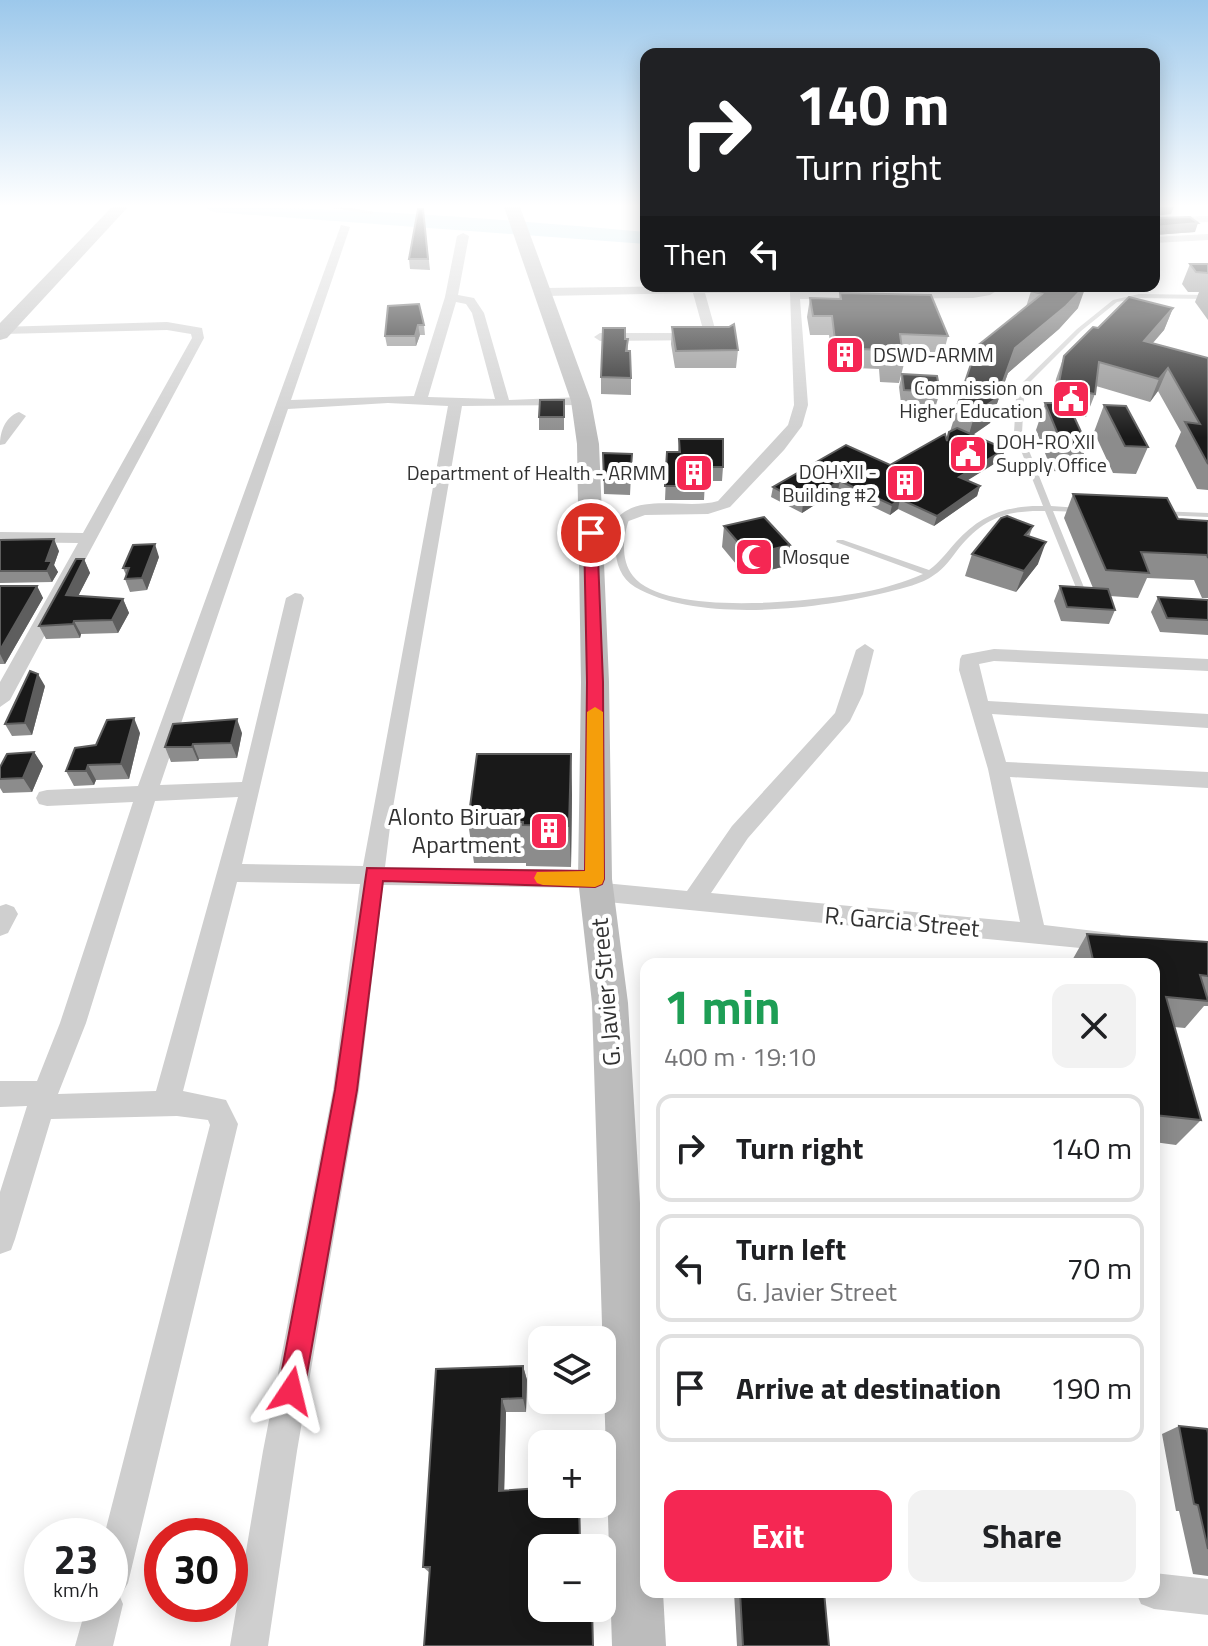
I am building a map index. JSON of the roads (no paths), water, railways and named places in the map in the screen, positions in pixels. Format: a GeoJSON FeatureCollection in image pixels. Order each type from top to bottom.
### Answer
{"type":"FeatureCollection","features":[{"type":"Feature","properties":{"kind":"street"},"geometry":{"type":"LineString","coordinates":[[2,332],[48,284]]}},
{"type":"Feature","properties":{"kind":"street"},"geometry":{"type":"LineString","coordinates":[[0,1239],[43,1100],[73,1023],[146,794],[326,284]]}},
{"type":"Feature","properties":{"kind":"street"},"geometry":{"type":"LineString","coordinates":[[420,401],[454,284]]}},
{"type":"Feature","properties":{"kind":"street","name":"G. Javier Street"},"geometry":{"type":"LineString","coordinates":[[542,284],[581,401],[588,444],[596,885],[610,1003],[640,1519]]}},
{"type":"Feature","properties":{"kind":"street"},"geometry":{"type":"LineString","coordinates":[[545,292],[640,290]]}},
{"type":"Feature","properties":{"kind":"street"},"geometry":{"type":"LineString","coordinates":[[699,292],[711,336]]}},
{"type":"Feature","properties":{"kind":"street"},"geometry":{"type":"LineString","coordinates":[[626,517],[642,510],[708,509],[724,504],[795,426],[801,405],[791,292]]}},
{"type":"Feature","properties":{"kind":"street"},"geometry":{"type":"LineString","coordinates":[[882,292],[979,292]]}},
{"type":"Feature","properties":{"kind":"street"},"geometry":{"type":"LineString","coordinates":[[451,297],[470,301],[478,313],[503,404]]}},
{"type":"Feature","properties":{"kind":"street"},"geometry":{"type":"LineString","coordinates":[[0,700],[52,590],[87,538],[198,338],[197,331],[188,327],[126,326],[2,332]]}},
{"type":"Feature","properties":{"kind":"street"},"geometry":{"type":"LineString","coordinates":[[600,337],[727,337]]}},
{"type":"Feature","properties":{"kind":"street"},"geometry":{"type":"LineString","coordinates":[[285,405],[388,399],[503,404],[581,401]]}},
{"type":"Feature","properties":{"kind":"street"},"geometry":{"type":"LineString","coordinates":[[249,1646],[280,1451],[346,1090],[380,819],[456,403]]}},
{"type":"Feature","properties":{"kind":"street"},"geometry":{"type":"LineString","coordinates":[[0,441],[19,416]]}},
{"type":"Feature","properties":{"kind":"street"},"geometry":{"type":"LineString","coordinates":[[0,537],[87,538]]}},
{"type":"Feature","properties":{"kind":"street"},"geometry":{"type":"LineString","coordinates":[[166,1103],[251,789],[295,598]]}},
{"type":"Feature","properties":{"kind":"street"},"geometry":{"type":"LineString","coordinates":[[694,899],[740,832],[843,716],[853,694],[865,650]]}},
{"type":"Feature","properties":{"kind":"street"},"geometry":{"type":"LineString","coordinates":[[1034,934],[998,769],[967,662],[974,656],[1208,665]]}},
{"type":"Feature","properties":{"kind":"street"},"geometry":{"type":"LineString","coordinates":[[982,707],[1208,721]]}},
{"type":"Feature","properties":{"kind":"street"},"geometry":{"type":"LineString","coordinates":[[998,769],[1208,780]]}},
{"type":"Feature","properties":{"kind":"street"},"geometry":{"type":"LineString","coordinates":[[47,798],[251,789]]}},
{"type":"Feature","properties":{"kind":"street","name":"R. Garcia Street"},"geometry":{"type":"LineString","coordinates":[[228,873],[374,874],[596,885],[823,916],[1129,943]]}},
{"type":"Feature","properties":{"kind":"street"},"geometry":{"type":"LineString","coordinates":[[0,1094],[43,1100],[166,1103],[216,1109],[224,1124],[126,1518]]}},
{"type":"Feature","properties":{"kind":"street","name":"G. Javier Street"},"geometry":{"type":"LineString","coordinates":[[639,1646],[640,1591]]}},
{"type":"Feature","properties":{"kind":"street"},"geometry":{"type":"LineString","coordinates":[[1160,1592],[1208,1597]]}},
{"type":"Feature","properties":{"kind":"street"},"geometry":{"type":"LineString","coordinates":[[94,1646],[100,1622]]}},
{"type":"Feature","properties":{"kind":"lane"},"geometry":{"type":"LineString","coordinates":[[1083,595],[1050,509],[1026,460],[1018,433],[1020,398],[1025,383],[1079,330],[1115,301],[1139,296],[1208,297]]}},
{"type":"Feature","properties":{"kind":"lane"},"geometry":{"type":"LineString","coordinates":[[626,517],[618,540],[626,572],[633,582],[645,590],[683,604],[852,600],[892,591],[931,574],[988,516],[1010,510],[1098,510]]}},
{"type":"Feature","properties":{"kind":"lane"},"geometry":{"type":"LineString","coordinates":[[1145,512],[1208,515]]}},
{"type":"Feature","properties":{"kind":"lane"},"geometry":{"type":"LineString","coordinates":[[840,542],[931,574]]}},
{"type":"Feature","properties":{"kind":"place","name":"DSWD-ARMM"},"geometry":{"type":"Point","coordinates":[845,355]}},
{"type":"Feature","properties":{"kind":"place","name":"Commission on Higher Education"},"geometry":{"type":"Point","coordinates":[1071,399]}},
{"type":"Feature","properties":{"kind":"place","name":"DOH-RO XII Supply Office"},"geometry":{"type":"Point","coordinates":[968,454]}},
{"type":"Feature","properties":{"kind":"place","name":"Department of Health - ARMM"},"geometry":{"type":"Point","coordinates":[694,473]}},
{"type":"Feature","properties":{"kind":"place","name":"DOH XII - Building #2"},"geometry":{"type":"Point","coordinates":[905,483]}},
{"type":"Feature","properties":{"kind":"place","name":"Mosque"},"geometry":{"type":"Point","coordinates":[754,557]}},
{"type":"Feature","properties":{"kind":"place","name":"Alonto Biruar Apartment"},"geometry":{"type":"Point","coordinates":[549,831]}}]}
